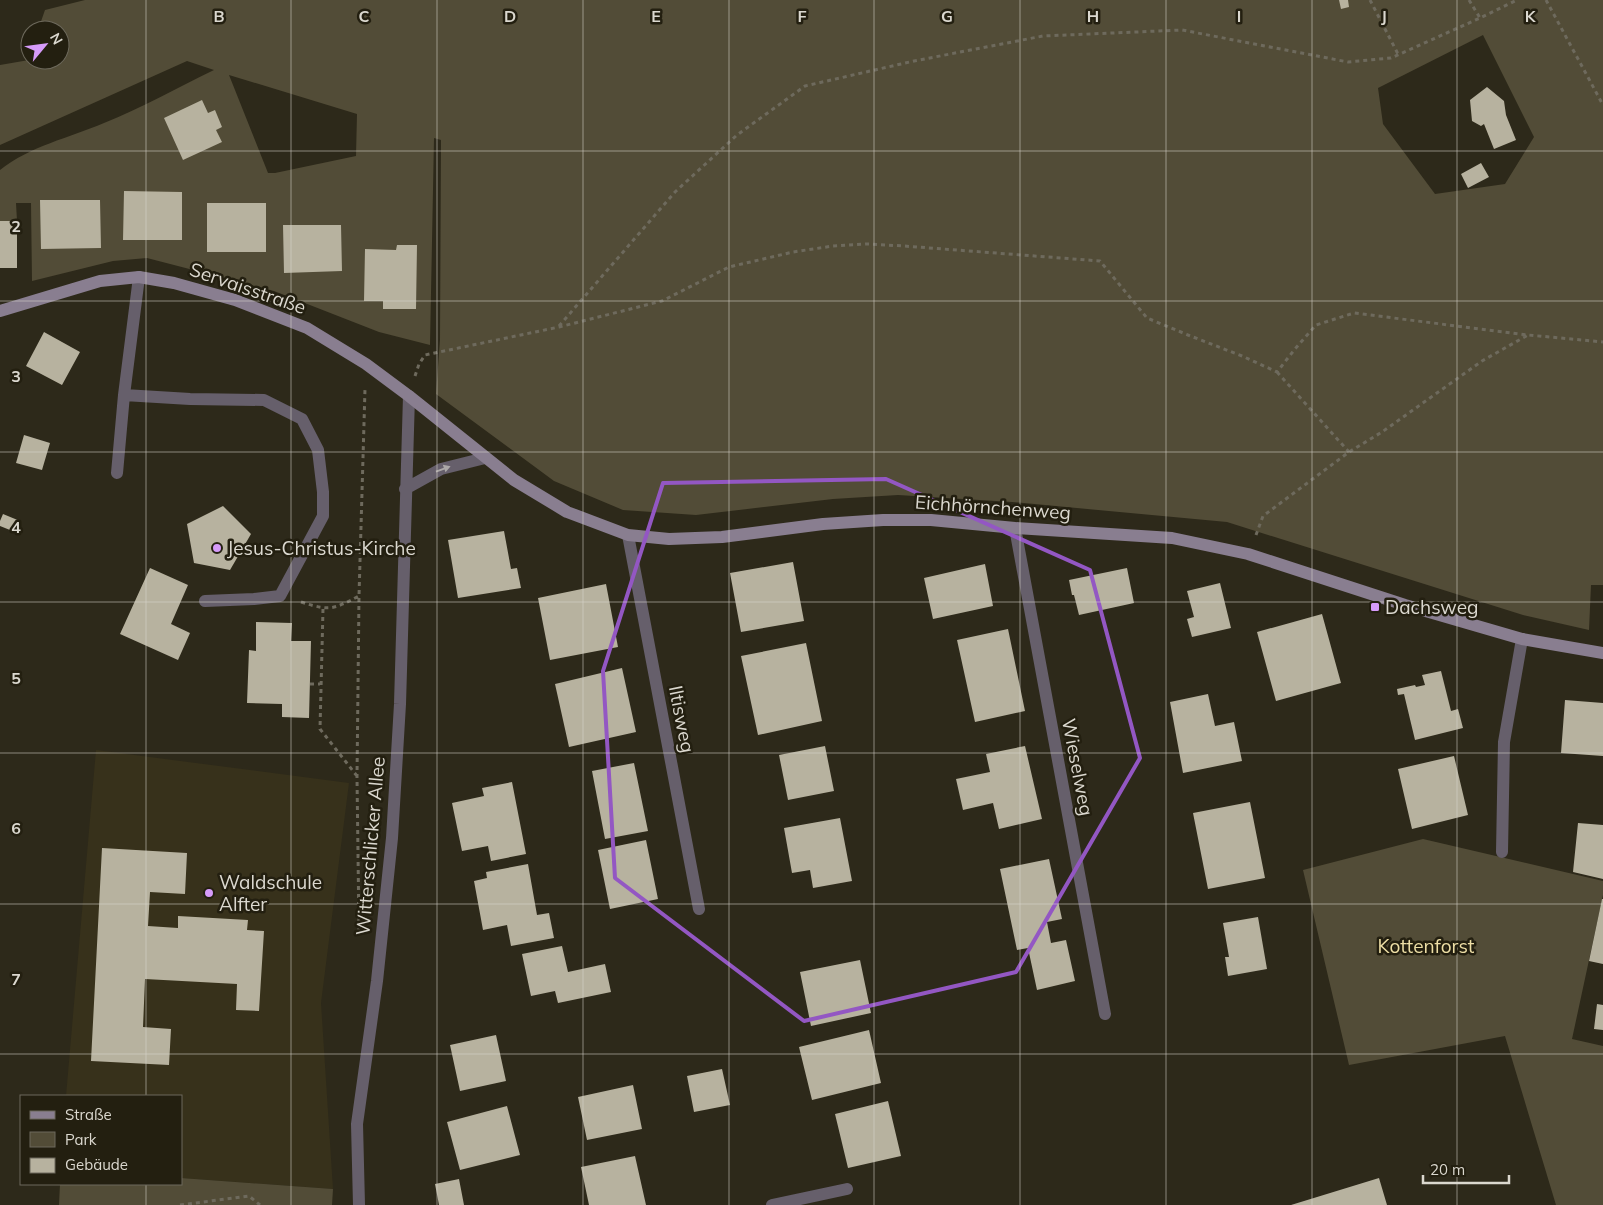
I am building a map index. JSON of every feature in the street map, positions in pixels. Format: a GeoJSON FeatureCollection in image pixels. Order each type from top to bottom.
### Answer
{"type":"FeatureCollection","features":[{"type":"Feature","properties":{"kind":"street","name":"Servaisstraße"},"geometry":{"type":"LineString","coordinates":[[0,311],[100,281],[139,277],[174,283],[236,300],[307,328],[366,364],[409,396]]}},
{"type":"Feature","properties":{"kind":"street"},"geometry":{"type":"LineString","coordinates":[[117,472],[124,395],[139,277]]}},
{"type":"Feature","properties":{"kind":"street"},"geometry":{"type":"LineString","coordinates":[[124,395],[190,399],[264,400],[302,419],[318,450],[323,492],[323,516],[280,596],[205,601]]}},
{"type":"Feature","properties":{"kind":"street","name":"Eichhörnchenweg"},"geometry":{"type":"LineString","coordinates":[[409,396],[514,480],[567,512],[628,535],[669,539],[722,537],[823,524],[883,520],[931,520],[1015,528],[1172,538],[1248,554],[1405,605],[1522,639],[1603,653]]}},
{"type":"Feature","properties":{"kind":"street","name":"Witterschlicker Allee"},"geometry":{"type":"LineString","coordinates":[[359,1205],[357,1124],[377,981],[392,838],[400,704],[409,396]]}},
{"type":"Feature","properties":{"kind":"street"},"geometry":{"type":"LineString","coordinates":[[405,490],[441,469],[485,458]]}},
{"type":"Feature","properties":{"kind":"street","name":"Wieselweg"},"geometry":{"type":"LineString","coordinates":[[1015,528],[1105,1014]]}},
{"type":"Feature","properties":{"kind":"street","name":"Iltisweg"},"geometry":{"type":"LineString","coordinates":[[628,535],[699,909]]}},
{"type":"Feature","properties":{"kind":"street"},"geometry":{"type":"LineString","coordinates":[[1502,852],[1504,742],[1522,639]]}},
{"type":"Feature","properties":{"kind":"street"},"geometry":{"type":"LineString","coordinates":[[772,1205],[847,1189]]}},
{"type":"Feature","properties":{"kind":"path"},"geometry":{"type":"LineString","coordinates":[[1370,0],[1398,54]]}},
{"type":"Feature","properties":{"kind":"path"},"geometry":{"type":"LineString","coordinates":[[1469,0],[1480,18]]}},
{"type":"Feature","properties":{"kind":"path"},"geometry":{"type":"LineString","coordinates":[[559,327],[675,192],[737,135],[805,86],[914,61],[1043,36],[1182,30],[1348,62],[1391,58],[1517,0]]}},
{"type":"Feature","properties":{"kind":"path"},"geometry":{"type":"LineString","coordinates":[[1546,0],[1603,105]]}},
{"type":"Feature","properties":{"kind":"path"},"geometry":{"type":"LineString","coordinates":[[409,396],[419,364],[425,355],[559,327],[662,301],[729,267],[784,254],[833,246],[866,244],[904,246],[1100,261],[1147,318],[1277,372],[1349,452]]}},
{"type":"Feature","properties":{"kind":"path"},"geometry":{"type":"LineString","coordinates":[[1277,372],[1316,325],[1354,313],[1528,335],[1603,342]]}},
{"type":"Feature","properties":{"kind":"path"},"geometry":{"type":"LineString","coordinates":[[1248,554],[1263,516],[1349,452],[1382,432],[1482,361],[1528,335]]}},
{"type":"Feature","properties":{"kind":"path"},"geometry":{"type":"LineString","coordinates":[[359,939],[357,777],[359,596],[366,364]]}},
{"type":"Feature","properties":{"kind":"path"},"geometry":{"type":"LineString","coordinates":[[280,596],[322,609],[338,606],[359,596]]}},
{"type":"Feature","properties":{"kind":"path"},"geometry":{"type":"LineString","coordinates":[[322,609],[320,729],[357,777]]}},
{"type":"Feature","properties":{"kind":"path"},"geometry":{"type":"LineString","coordinates":[[310,684],[320,684]]}},
{"type":"Feature","properties":{"kind":"path"},"geometry":{"type":"LineString","coordinates":[[180,1205],[250,1196],[260,1205]]}},
{"type":"Feature","properties":{"kind":"highlighted area"},"geometry":{"type":"Polygon","coordinates":[[[886,479],[1090,570],[1140,758],[1016,972],[804,1021],[615,878],[603,671],[663,483],[886,479]]]}},
{"type":"Feature","properties":{"kind":"shaded area","name":"Waldschule Alfter"},"geometry":{"type":"Polygon","coordinates":[[[96,750],[349,783],[321,1003],[333,1189],[182,1178],[182,1095],[66,1095],[96,750]]]}},
{"type":"Feature","properties":{"kind":"green space"},"geometry":{"type":"Polygon","coordinates":[[[85,0],[1603,0],[1603,585],[1591,585],[1589,630],[1523,615],[1227,522],[1012,502],[898,495],[833,499],[696,515],[623,510],[554,481],[436,394],[440,340],[441,140],[434,138],[430,345],[379,332],[274,291],[147,258],[113,261],[32,281],[31,203],[16,203],[17,221],[0,221],[0,170],[24,155],[118,117],[214,70],[187,61],[0,145],[0,65],[20,62],[20,70],[70,70],[70,20],[42,20],[45,10],[85,0]],[[1483,35],[1378,88],[1383,124],[1435,194],[1505,184],[1534,137],[1483,35]],[[229,75],[268,173],[356,156],[357,114],[229,75]]]}},
{"type":"Feature","properties":{"kind":"green space","name":"Kottenforst"},"geometry":{"type":"Polygon","coordinates":[[[1423,839],[1603,881],[1603,895],[1572,1039],[1603,1046],[1603,1205],[1556,1205],[1505,1036],[1349,1065],[1303,870],[1423,839]]]}},
{"type":"Feature","properties":{"kind":"green space"},"geometry":{"type":"Polygon","coordinates":[[[182,1178],[333,1189],[332,1205],[59,1205],[60,1185],[182,1185],[182,1178]]]}},
{"type":"Feature","properties":{"kind":"building"},"geometry":{"type":"Polygon","coordinates":[[[1339,0],[1348,0],[1349,7],[1341,9],[1339,0]]]}},
{"type":"Feature","properties":{"kind":"building"},"geometry":{"type":"Polygon","coordinates":[[[1487,87],[1504,101],[1506,115],[1516,140],[1494,149],[1484,124],[1481,126],[1472,121],[1470,100],[1487,87]]]}},
{"type":"Feature","properties":{"kind":"building"},"geometry":{"type":"Polygon","coordinates":[[[202,100],[208,113],[215,110],[222,127],[216,130],[222,142],[183,160],[164,118],[202,100]]]}},
{"type":"Feature","properties":{"kind":"building"},"geometry":{"type":"Polygon","coordinates":[[[1481,163],[1489,177],[1468,188],[1461,174],[1481,163]]]}},
{"type":"Feature","properties":{"kind":"building"},"geometry":{"type":"Polygon","coordinates":[[[124,191],[182,192],[182,240],[123,240],[124,191]]]}},
{"type":"Feature","properties":{"kind":"building"},"geometry":{"type":"Polygon","coordinates":[[[40,200],[100,200],[101,248],[41,249],[40,200]]]}},
{"type":"Feature","properties":{"kind":"building"},"geometry":{"type":"Polygon","coordinates":[[[207,203],[266,203],[266,252],[207,252],[207,203]]]}},
{"type":"Feature","properties":{"kind":"building"},"geometry":{"type":"Polygon","coordinates":[[[0,221],[17,221],[17,268],[0,268],[0,221]]]}},
{"type":"Feature","properties":{"kind":"building"},"geometry":{"type":"Polygon","coordinates":[[[283,225],[341,225],[342,271],[284,273],[283,225]]]}},
{"type":"Feature","properties":{"kind":"building"},"geometry":{"type":"Polygon","coordinates":[[[397,245],[417,245],[416,309],[383,309],[383,301],[364,301],[365,249],[396,250],[397,245]]]}},
{"type":"Feature","properties":{"kind":"building"},"geometry":{"type":"Polygon","coordinates":[[[44,332],[80,352],[62,385],[26,366],[44,332]]]}},
{"type":"Feature","properties":{"kind":"building"},"geometry":{"type":"Polygon","coordinates":[[[24,435],[50,443],[42,470],[16,463],[24,435]]]}},
{"type":"Feature","properties":{"kind":"building","name":"Jesus-Christus-Kirche"},"geometry":{"type":"Polygon","coordinates":[[[223,506],[251,534],[230,570],[194,563],[187,524],[223,506]]]}},
{"type":"Feature","properties":{"kind":"building"},"geometry":{"type":"Polygon","coordinates":[[[3,514],[20,521],[15,532],[0,526],[3,514]]]}},
{"type":"Feature","properties":{"kind":"building"},"geometry":{"type":"Polygon","coordinates":[[[504,531],[511,569],[517,568],[521,588],[458,598],[448,540],[504,531]]]}},
{"type":"Feature","properties":{"kind":"building"},"geometry":{"type":"Polygon","coordinates":[[[793,562],[804,621],[741,632],[730,573],[793,562]]]}},
{"type":"Feature","properties":{"kind":"building"},"geometry":{"type":"Polygon","coordinates":[[[985,564],[993,606],[933,619],[924,578],[985,564]]]}},
{"type":"Feature","properties":{"kind":"building"},"geometry":{"type":"Polygon","coordinates":[[[150,568],[188,585],[171,624],[190,633],[178,660],[120,634],[150,568]]]}},
{"type":"Feature","properties":{"kind":"building"},"geometry":{"type":"Polygon","coordinates":[[[1127,568],[1134,603],[1079,615],[1069,580],[1127,568]]]}},
{"type":"Feature","properties":{"kind":"building"},"geometry":{"type":"Polygon","coordinates":[[[1220,583],[1231,628],[1192,637],[1187,619],[1194,617],[1187,591],[1220,583]]]}},
{"type":"Feature","properties":{"kind":"building"},"geometry":{"type":"Polygon","coordinates":[[[606,584],[618,647],[550,660],[538,598],[606,584]]]}},
{"type":"Feature","properties":{"kind":"building"},"geometry":{"type":"Polygon","coordinates":[[[1322,614],[1341,683],[1276,701],[1257,632],[1322,614]]]}},
{"type":"Feature","properties":{"kind":"building"},"geometry":{"type":"Polygon","coordinates":[[[256,622],[292,623],[291,641],[311,641],[309,718],[282,717],[282,704],[247,703],[249,650],[256,651],[256,622]]]}},
{"type":"Feature","properties":{"kind":"building"},"geometry":{"type":"Polygon","coordinates":[[[1008,629],[1025,711],[975,722],[957,640],[1008,629]]]}},
{"type":"Feature","properties":{"kind":"building"},"geometry":{"type":"Polygon","coordinates":[[[806,643],[822,721],[758,735],[741,656],[806,643]]]}},
{"type":"Feature","properties":{"kind":"building"},"geometry":{"type":"Polygon","coordinates":[[[622,668],[636,732],[569,747],[555,684],[622,668]]]}},
{"type":"Feature","properties":{"kind":"building"},"geometry":{"type":"Polygon","coordinates":[[[1441,671],[1451,711],[1458,709],[1463,728],[1415,740],[1404,694],[1398,695],[1397,689],[1425,685],[1422,675],[1441,671]]]}},
{"type":"Feature","properties":{"kind":"building"},"geometry":{"type":"Polygon","coordinates":[[[1208,694],[1215,726],[1234,722],[1242,761],[1183,773],[1170,702],[1208,694]]]}},
{"type":"Feature","properties":{"kind":"building"},"geometry":{"type":"Polygon","coordinates":[[[1565,700],[1603,703],[1603,756],[1561,753],[1565,700]]]}},
{"type":"Feature","properties":{"kind":"building"},"geometry":{"type":"Polygon","coordinates":[[[825,746],[834,791],[788,800],[779,755],[825,746]]]}},
{"type":"Feature","properties":{"kind":"building"},"geometry":{"type":"Polygon","coordinates":[[[1025,746],[1042,819],[999,829],[993,803],[963,810],[956,779],[990,772],[986,754],[1025,746]]]}},
{"type":"Feature","properties":{"kind":"building"},"geometry":{"type":"Polygon","coordinates":[[[1454,756],[1468,815],[1412,829],[1398,769],[1454,756]]]}},
{"type":"Feature","properties":{"kind":"building"},"geometry":{"type":"Polygon","coordinates":[[[634,763],[648,831],[605,839],[592,771],[634,763]]]}},
{"type":"Feature","properties":{"kind":"building"},"geometry":{"type":"Polygon","coordinates":[[[512,782],[526,854],[491,861],[488,846],[462,851],[452,803],[484,796],[482,788],[512,782]]]}},
{"type":"Feature","properties":{"kind":"building"},"geometry":{"type":"Polygon","coordinates":[[[1250,802],[1265,878],[1208,889],[1193,813],[1250,802]]]}},
{"type":"Feature","properties":{"kind":"building"},"geometry":{"type":"Polygon","coordinates":[[[840,818],[852,881],[813,888],[810,870],[792,873],[784,828],[840,818]]]}},
{"type":"Feature","properties":{"kind":"building"},"geometry":{"type":"Polygon","coordinates":[[[1578,823],[1603,825],[1603,879],[1573,872],[1578,823]]]}},
{"type":"Feature","properties":{"kind":"building"},"geometry":{"type":"Polygon","coordinates":[[[646,840],[658,899],[610,909],[598,850],[646,840]]]}},
{"type":"Feature","properties":{"kind":"building"},"geometry":{"type":"Polygon","coordinates":[[[102,848],[187,853],[185,894],[150,892],[148,926],[178,928],[178,916],[248,920],[247,930],[264,931],[259,1011],[236,1010],[237,984],[145,979],[143,1027],[171,1029],[169,1065],[91,1061],[102,848]]]}},
{"type":"Feature","properties":{"kind":"building"},"geometry":{"type":"Polygon","coordinates":[[[1049,859],[1062,919],[1047,922],[1051,943],[1066,940],[1075,981],[1037,990],[1028,948],[1017,950],[1000,869],[1049,859]]]}},
{"type":"Feature","properties":{"kind":"building"},"geometry":{"type":"Polygon","coordinates":[[[528,864],[537,915],[549,913],[554,938],[511,946],[507,925],[483,930],[474,881],[487,878],[486,872],[528,864]]]}},
{"type":"Feature","properties":{"kind":"building"},"geometry":{"type":"Polygon","coordinates":[[[1603,899],[1603,964],[1589,961],[1603,899]]]}},
{"type":"Feature","properties":{"kind":"building"},"geometry":{"type":"Polygon","coordinates":[[[1258,917],[1267,969],[1228,976],[1225,957],[1229,957],[1223,923],[1258,917]]]}},
{"type":"Feature","properties":{"kind":"building"},"geometry":{"type":"Polygon","coordinates":[[[562,946],[568,972],[605,964],[611,992],[558,1003],[555,991],[531,996],[522,954],[562,946]]]}},
{"type":"Feature","properties":{"kind":"building"},"geometry":{"type":"Polygon","coordinates":[[[860,960],[871,1013],[811,1026],[800,972],[860,960]]]}},
{"type":"Feature","properties":{"kind":"building"},"geometry":{"type":"Polygon","coordinates":[[[1597,1004],[1603,1005],[1603,1030],[1594,1029],[1597,1004]]]}},
{"type":"Feature","properties":{"kind":"building"},"geometry":{"type":"Polygon","coordinates":[[[869,1030],[881,1083],[812,1100],[799,1047],[869,1030]]]}},
{"type":"Feature","properties":{"kind":"building"},"geometry":{"type":"Polygon","coordinates":[[[496,1035],[506,1081],[460,1091],[450,1045],[496,1035]]]}},
{"type":"Feature","properties":{"kind":"building"},"geometry":{"type":"Polygon","coordinates":[[[722,1069],[730,1105],[694,1112],[687,1076],[722,1069]]]}},
{"type":"Feature","properties":{"kind":"building"},"geometry":{"type":"Polygon","coordinates":[[[633,1085],[642,1129],[587,1140],[578,1097],[633,1085]]]}},
{"type":"Feature","properties":{"kind":"building"},"geometry":{"type":"Polygon","coordinates":[[[888,1101],[901,1156],[848,1168],[835,1114],[888,1101]]]}},
{"type":"Feature","properties":{"kind":"building"},"geometry":{"type":"Polygon","coordinates":[[[507,1106],[520,1155],[460,1170],[447,1122],[507,1106]]]}},
{"type":"Feature","properties":{"kind":"building"},"geometry":{"type":"Polygon","coordinates":[[[635,1156],[646,1205],[589,1205],[581,1167],[635,1156]]]}},
{"type":"Feature","properties":{"kind":"building"},"geometry":{"type":"Polygon","coordinates":[[[1379,1178],[1387,1205],[1291,1205],[1379,1178]]]}},
{"type":"Feature","properties":{"kind":"building"},"geometry":{"type":"Polygon","coordinates":[[[459,1179],[464,1205],[439,1205],[435,1184],[459,1179]]]}},
{"type":"Feature","properties":{"kind":"place","name":"Jesus-Christus-Kirche"},"geometry":{"type":"Point","coordinates":[217,548]}},
{"type":"Feature","properties":{"kind":"place","name":"Dachsweg"},"geometry":{"type":"Point","coordinates":[1375,607]}},
{"type":"Feature","properties":{"kind":"place","name":"Waldschule Alfter"},"geometry":{"type":"Point","coordinates":[209,893]}}]}
